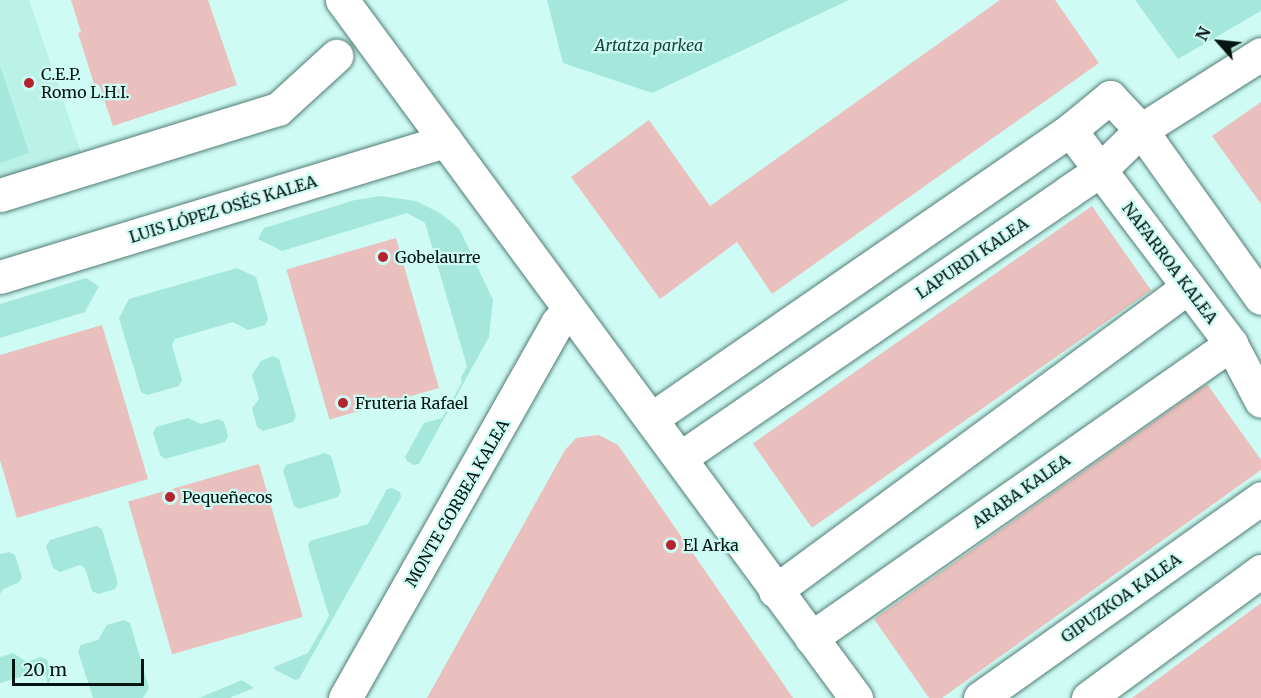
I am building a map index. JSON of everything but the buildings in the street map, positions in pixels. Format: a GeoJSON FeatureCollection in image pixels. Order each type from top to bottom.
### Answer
{"type":"FeatureCollection","features":[{"type":"Feature","properties":{"kind":"street"},"geometry":{"type":"LineString","coordinates":[[342,0],[856,698]]}},
{"type":"Feature","properties":{"kind":"street","name":"LAPURDI KALEA"},"geometry":{"type":"LineString","coordinates":[[680,458],[1099,171],[1141,130],[1261,54]]}},
{"type":"Feature","properties":{"kind":"street"},"geometry":{"type":"LineString","coordinates":[[0,195],[278,109],[336,56]]}},
{"type":"Feature","properties":{"kind":"street"},"geometry":{"type":"LineString","coordinates":[[651,419],[1070,130],[1110,97],[1141,130],[1261,298]]}},
{"type":"Feature","properties":{"kind":"street","name":"NAFARROA KALEA"},"geometry":{"type":"LineString","coordinates":[[1070,130],[1231,344],[1261,401]]}},
{"type":"Feature","properties":{"kind":"street","name":"LUIS LÓPEZ OSÉS KALEA"},"geometry":{"type":"LineString","coordinates":[[0,277],[446,141]]}},
{"type":"Feature","properties":{"kind":"street"},"geometry":{"type":"LineString","coordinates":[[775,591],[1188,287]]}},
{"type":"Feature","properties":{"kind":"street","name":"MONTE GORBEA KALEA"},"geometry":{"type":"LineString","coordinates":[[345,698],[557,323],[569,309]]}},
{"type":"Feature","properties":{"kind":"street","name":"ARABA KALEA"},"geometry":{"type":"LineString","coordinates":[[811,638],[1231,344]]}},
{"type":"Feature","properties":{"kind":"street","name":"GIPUZKOA KALEA"},"geometry":{"type":"LineString","coordinates":[[980,698],[1261,498]]}},
{"type":"Feature","properties":{"kind":"street"},"geometry":{"type":"LineString","coordinates":[[1088,698],[1261,571]]}},
{"type":"Feature","properties":{"kind":"shaded area","name":"C.E.P. Romo L.H.I."},"geometry":{"type":"Polygon","coordinates":[[[0,0],[29,0],[86,167],[0,193],[0,0]]]}},
{"type":"Feature","properties":{"kind":"green space","name":"Artatza parkea"},"geometry":{"type":"Polygon","coordinates":[[[547,0],[849,0],[652,93],[563,63],[547,0]]]}},
{"type":"Feature","properties":{"kind":"green space"},"geometry":{"type":"Polygon","coordinates":[[[1135,0],[1261,0],[1261,11],[1178,59],[1135,0]]]}},
{"type":"Feature","properties":{"kind":"green space"},"geometry":{"type":"Polygon","coordinates":[[[0,66],[29,153],[0,163],[0,66]]]}},
{"type":"Feature","properties":{"kind":"green space"},"geometry":{"type":"Polygon","coordinates":[[[381,196],[416,201],[440,213],[454,224],[460,230],[493,300],[489,337],[419,464],[414,465],[405,457],[424,423],[442,418],[462,382],[461,378],[467,366],[425,223],[407,213],[282,251],[258,239],[264,228],[355,200],[381,196]]]}},
{"type":"Feature","properties":{"kind":"green space"},"geometry":{"type":"Polygon","coordinates":[[[237,268],[256,277],[268,319],[265,325],[248,330],[233,322],[175,339],[172,345],[182,380],[179,386],[147,395],[141,392],[119,318],[129,299],[237,268]]]}},
{"type":"Feature","properties":{"kind":"green space"},"geometry":{"type":"Polygon","coordinates":[[[86,278],[99,286],[85,312],[0,338],[0,304],[86,278]]]}},
{"type":"Feature","properties":{"kind":"green space"},"geometry":{"type":"Polygon","coordinates":[[[273,356],[279,359],[296,416],[293,422],[263,431],[257,427],[252,408],[259,399],[252,375],[261,361],[273,356]]]}},
{"type":"Feature","properties":{"kind":"green space"},"geometry":{"type":"Polygon","coordinates":[[[188,418],[201,424],[218,419],[224,422],[228,436],[225,442],[165,459],[160,455],[153,433],[156,427],[188,418]]]}},
{"type":"Feature","properties":{"kind":"green space"},"geometry":{"type":"Polygon","coordinates":[[[325,453],[331,456],[341,491],[338,497],[299,509],[294,506],[283,471],[286,465],[325,453]]]}},
{"type":"Feature","properties":{"kind":"green space"},"geometry":{"type":"Polygon","coordinates":[[[392,488],[400,492],[401,497],[299,679],[295,680],[274,669],[274,667],[308,653],[329,616],[308,546],[310,541],[368,524],[387,489],[392,488]]]}},
{"type":"Feature","properties":{"kind":"green space"},"geometry":{"type":"Polygon","coordinates":[[[96,526],[102,529],[118,583],[115,589],[98,594],[92,591],[85,568],[80,565],[60,572],[53,568],[46,546],[50,540],[96,526]]]}},
{"type":"Feature","properties":{"kind":"green space"},"geometry":{"type":"Polygon","coordinates":[[[9,552],[15,555],[22,578],[18,583],[3,589],[0,594],[0,554],[9,552]]]}},
{"type":"Feature","properties":{"kind":"green space"},"geometry":{"type":"Polygon","coordinates":[[[124,620],[130,623],[149,688],[143,698],[93,698],[78,651],[81,645],[98,640],[107,625],[124,620]]]}},
{"type":"Feature","properties":{"kind":"green space"},"geometry":{"type":"Polygon","coordinates":[[[13,653],[27,662],[41,657],[47,660],[52,676],[48,684],[44,670],[0,683],[0,657],[13,653]]]}},
{"type":"Feature","properties":{"kind":"green space"},"geometry":{"type":"Polygon","coordinates":[[[242,680],[254,688],[229,698],[199,698],[242,680]]]}},
{"type":"Feature","properties":{"kind":"place","name":"C.E.P. Romo L.H.I."},"geometry":{"type":"Point","coordinates":[29,83]}},
{"type":"Feature","properties":{"kind":"place","name":"Gobelaurre"},"geometry":{"type":"Point","coordinates":[383,257]}},
{"type":"Feature","properties":{"kind":"place","name":"Fruteria Rafael"},"geometry":{"type":"Point","coordinates":[343,403]}},
{"type":"Feature","properties":{"kind":"place","name":"Pequeñecos"},"geometry":{"type":"Point","coordinates":[170,497]}},
{"type":"Feature","properties":{"kind":"place","name":"El Arka"},"geometry":{"type":"Point","coordinates":[671,545]}}]}
